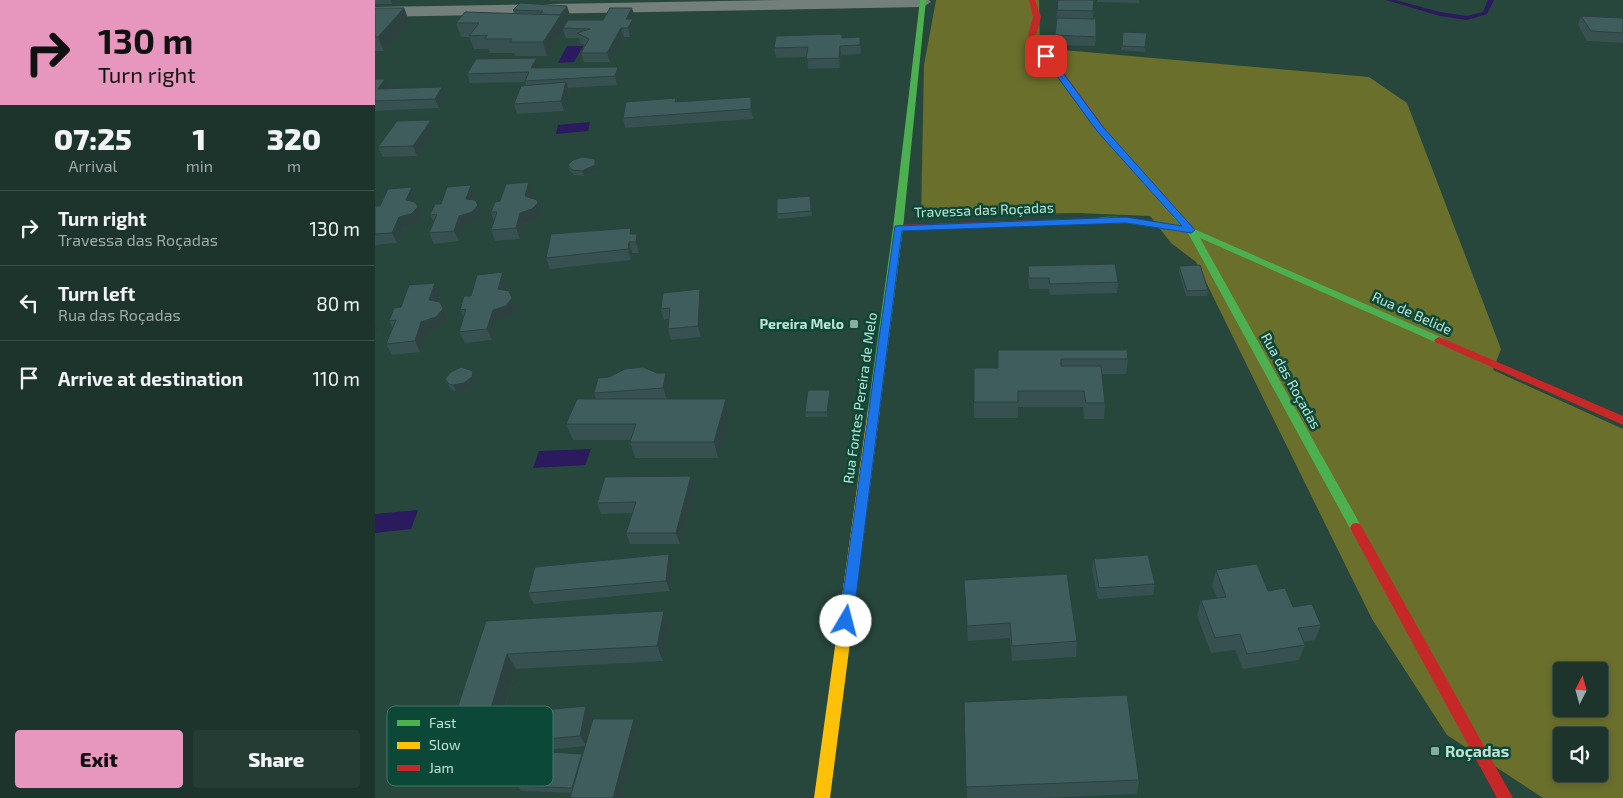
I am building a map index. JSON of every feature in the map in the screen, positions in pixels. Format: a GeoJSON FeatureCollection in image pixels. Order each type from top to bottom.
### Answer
{"type":"FeatureCollection","features":[{"type":"Feature","properties":{"kind":"street","name":"Rua das Roçadas"},"geometry":{"type":"LineString","coordinates":[[1032,0],[1037,17],[1032,35],[1039,46],[1100,129],[1191,230],[1505,798]]}},
{"type":"Feature","properties":{"kind":"street"},"geometry":{"type":"LineString","coordinates":[[375,12],[923,1]]}},
{"type":"Feature","properties":{"kind":"street","name":"Rua Fontes Pereira de Melo"},"geometry":{"type":"LineString","coordinates":[[822,798],[898,228],[923,1]]}},
{"type":"Feature","properties":{"kind":"street","name":"Travessa das Roçadas"},"geometry":{"type":"LineString","coordinates":[[898,228],[1126,220],[1191,230]]}},
{"type":"Feature","properties":{"kind":"street","name":"Rua de Belide"},"geometry":{"type":"LineString","coordinates":[[1191,230],[1623,421]]}},
{"type":"Feature","properties":{"kind":"green space"},"geometry":{"type":"Polygon","coordinates":[[[936,0],[1039,0],[1040,48],[1369,77],[1407,103],[1501,349],[1493,370],[1623,429],[1623,798],[1543,798],[1447,735],[1372,619],[1196,262],[1171,243],[1150,216],[1077,213],[921,216],[924,65],[936,0]]]}},
{"type":"Feature","properties":{"kind":"shaded area"},"geometry":{"type":"Polygon","coordinates":[[[567,46],[583,46],[574,62],[558,63],[567,46]]]}},
{"type":"Feature","properties":{"kind":"shaded area"},"geometry":{"type":"Polygon","coordinates":[[[590,122],[588,131],[556,134],[558,125],[590,122]]]}},
{"type":"Feature","properties":{"kind":"shaded area"},"geometry":{"type":"Polygon","coordinates":[[[591,449],[585,465],[533,468],[539,451],[591,449]]]}},
{"type":"Feature","properties":{"kind":"shaded area"},"geometry":{"type":"Polygon","coordinates":[[[418,510],[411,529],[375,533],[375,514],[418,510]]]}},
{"type":"Feature","properties":{"kind":"building"},"geometry":{"type":"Polygon","coordinates":[[[1058,0],[1094,0],[1093,11],[1057,10],[1058,0]]]}},
{"type":"Feature","properties":{"kind":"building"},"geometry":{"type":"Polygon","coordinates":[[[520,3],[567,6],[560,15],[540,14],[543,11],[513,10],[520,3]]]}},
{"type":"Feature","properties":{"kind":"building"},"geometry":{"type":"Polygon","coordinates":[[[375,8],[404,8],[378,37],[375,37],[375,8]]]}},
{"type":"Feature","properties":{"kind":"building"},"geometry":{"type":"Polygon","coordinates":[[[610,8],[632,8],[626,19],[633,19],[628,28],[621,28],[607,53],[581,53],[589,39],[577,33],[590,29],[563,28],[568,20],[603,20],[610,8]]]}},
{"type":"Feature","properties":{"kind":"building"},"geometry":{"type":"Polygon","coordinates":[[[465,12],[561,15],[543,42],[510,42],[512,39],[485,39],[487,35],[469,36],[479,23],[456,23],[465,12]]]}},
{"type":"Feature","properties":{"kind":"building"},"geometry":{"type":"Polygon","coordinates":[[[1581,16],[1622,18],[1623,33],[1591,31],[1581,16]]]}},
{"type":"Feature","properties":{"kind":"building"},"geometry":{"type":"Polygon","coordinates":[[[1057,18],[1096,19],[1096,37],[1055,35],[1057,18]]]}},
{"type":"Feature","properties":{"kind":"building"},"geometry":{"type":"Polygon","coordinates":[[[1123,32],[1147,33],[1145,47],[1122,46],[1123,32]]]}},
{"type":"Feature","properties":{"kind":"building"},"geometry":{"type":"Polygon","coordinates":[[[842,34],[842,38],[860,37],[860,45],[840,46],[839,58],[806,59],[808,47],[774,48],[776,36],[842,34]]]}},
{"type":"Feature","properties":{"kind":"building"},"geometry":{"type":"Polygon","coordinates":[[[537,58],[531,68],[618,67],[615,76],[525,81],[529,72],[467,74],[476,59],[537,58]]]}},
{"type":"Feature","properties":{"kind":"building"},"geometry":{"type":"Polygon","coordinates":[[[375,79],[385,79],[378,89],[442,87],[435,99],[375,101],[375,79]]]}},
{"type":"Feature","properties":{"kind":"building"},"geometry":{"type":"Polygon","coordinates":[[[566,82],[561,101],[514,104],[521,86],[566,82]]]}},
{"type":"Feature","properties":{"kind":"building"},"geometry":{"type":"Polygon","coordinates":[[[751,97],[751,109],[623,118],[626,102],[676,98],[675,102],[751,97]]]}},
{"type":"Feature","properties":{"kind":"building"},"geometry":{"type":"Polygon","coordinates":[[[431,120],[413,146],[378,147],[397,121],[431,120]]]}},
{"type":"Feature","properties":{"kind":"building"},"geometry":{"type":"Polygon","coordinates":[[[582,157],[595,159],[595,165],[582,171],[572,170],[568,165],[573,160],[582,157]]]}},
{"type":"Feature","properties":{"kind":"building"},"geometry":{"type":"Polygon","coordinates":[[[529,182],[525,196],[537,200],[538,203],[532,209],[520,213],[516,228],[491,230],[497,212],[491,212],[495,202],[500,201],[506,184],[529,182]]]}},
{"type":"Feature","properties":{"kind":"building"},"geometry":{"type":"Polygon","coordinates":[[[471,185],[466,199],[475,200],[478,205],[472,212],[459,216],[454,231],[429,233],[437,214],[430,215],[435,204],[441,204],[447,187],[471,185]]]}},
{"type":"Feature","properties":{"kind":"building"},"geometry":{"type":"Polygon","coordinates":[[[412,187],[406,200],[415,202],[418,207],[411,214],[399,217],[392,233],[375,234],[375,206],[380,206],[388,189],[412,187]]]}},
{"type":"Feature","properties":{"kind":"building"},"geometry":{"type":"Polygon","coordinates":[[[810,196],[811,211],[777,214],[777,199],[810,196]]]}},
{"type":"Feature","properties":{"kind":"building"},"geometry":{"type":"Polygon","coordinates":[[[631,228],[630,234],[637,234],[636,242],[629,242],[628,249],[546,258],[551,234],[631,228]]]}},
{"type":"Feature","properties":{"kind":"building"},"geometry":{"type":"Polygon","coordinates":[[[1115,264],[1118,282],[1050,284],[1049,278],[1029,278],[1028,266],[1115,264]]]}},
{"type":"Feature","properties":{"kind":"building"},"geometry":{"type":"Polygon","coordinates":[[[1200,265],[1208,290],[1187,291],[1179,266],[1200,265]]]}},
{"type":"Feature","properties":{"kind":"building"},"geometry":{"type":"Polygon","coordinates":[[[503,272],[498,289],[509,291],[512,298],[506,306],[493,310],[487,329],[459,332],[466,309],[460,310],[464,296],[471,296],[477,275],[503,272]]]}},
{"type":"Feature","properties":{"kind":"building"},"geometry":{"type":"Polygon","coordinates":[[[435,283],[429,300],[440,302],[443,309],[436,317],[421,322],[415,341],[386,344],[396,320],[389,321],[394,308],[401,307],[409,285],[435,283]]]}},
{"type":"Feature","properties":{"kind":"building"},"geometry":{"type":"Polygon","coordinates":[[[700,289],[698,326],[668,329],[670,308],[661,309],[663,293],[700,289]]]}},
{"type":"Feature","properties":{"kind":"building"},"geometry":{"type":"Polygon","coordinates":[[[998,350],[1127,350],[1128,359],[1061,359],[1061,366],[1101,366],[1105,403],[1086,403],[1084,391],[1018,391],[1018,402],[974,402],[974,368],[998,368],[998,350]]]}},
{"type":"Feature","properties":{"kind":"building"},"geometry":{"type":"Polygon","coordinates":[[[461,367],[473,371],[472,377],[464,383],[449,384],[445,379],[451,372],[461,367]]]}},
{"type":"Feature","properties":{"kind":"building"},"geometry":{"type":"Polygon","coordinates":[[[643,367],[657,373],[666,373],[663,388],[594,393],[598,378],[609,377],[625,369],[643,367]]]}},
{"type":"Feature","properties":{"kind":"building"},"geometry":{"type":"Polygon","coordinates":[[[808,390],[830,390],[827,412],[805,412],[808,390]]]}},
{"type":"Feature","properties":{"kind":"building"},"geometry":{"type":"Polygon","coordinates":[[[577,399],[726,399],[714,442],[630,442],[636,424],[566,424],[577,399]]]}},
{"type":"Feature","properties":{"kind":"building"},"geometry":{"type":"Polygon","coordinates":[[[691,476],[676,533],[626,533],[636,502],[597,503],[605,477],[691,476]]]}},
{"type":"Feature","properties":{"kind":"building"},"geometry":{"type":"Polygon","coordinates":[[[669,554],[666,581],[528,593],[535,567],[669,554]]]}},
{"type":"Feature","properties":{"kind":"building"},"geometry":{"type":"Polygon","coordinates":[[[1148,555],[1155,584],[1099,588],[1094,559],[1148,555]]]}},
{"type":"Feature","properties":{"kind":"building"},"geometry":{"type":"Polygon","coordinates":[[[1257,564],[1268,591],[1285,588],[1293,607],[1312,604],[1321,625],[1298,628],[1305,645],[1247,654],[1240,634],[1215,638],[1201,600],[1226,597],[1216,570],[1257,564]]]}},
{"type":"Feature","properties":{"kind":"building"},"geometry":{"type":"Polygon","coordinates":[[[1067,574],[1077,641],[1012,646],[1010,623],[967,626],[964,580],[1067,574]]]}},
{"type":"Feature","properties":{"kind":"building"},"geometry":{"type":"Polygon","coordinates":[[[664,611],[657,646],[507,654],[492,706],[458,706],[486,621],[664,611]]]}},
{"type":"Feature","properties":{"kind":"building"},"geometry":{"type":"Polygon","coordinates":[[[1127,695],[1139,780],[966,787],[964,702],[1127,695]]]}},
{"type":"Feature","properties":{"kind":"building"},"geometry":{"type":"Polygon","coordinates":[[[586,706],[580,736],[553,738],[553,709],[586,706]]]}},
{"type":"Feature","properties":{"kind":"building"},"geometry":{"type":"Polygon","coordinates":[[[593,719],[634,719],[613,798],[570,798],[593,719]]]}},
{"type":"Feature","properties":{"kind":"building"},"geometry":{"type":"Polygon","coordinates":[[[553,752],[582,754],[572,788],[518,786],[553,786],[553,752]]]}},
{"type":"Feature","properties":{"kind":"waterway"},"geometry":{"type":"LineString","coordinates":[[1389,0],[1440,14],[1467,18],[1485,13],[1491,0]]}},
{"type":"Feature","properties":{"kind":"traffic: fast"},"geometry":{"type":"LineString","coordinates":[[874,409],[898,228],[923,0]]}},
{"type":"Feature","properties":{"kind":"traffic: fast"},"geometry":{"type":"LineString","coordinates":[[1103,132],[1191,231],[1356,528]]}},
{"type":"Feature","properties":{"kind":"traffic: fast"},"geometry":{"type":"LineString","coordinates":[[1096,221],[1126,220],[1191,231],[1439,340]]}},
{"type":"Feature","properties":{"kind":"traffic: slow"},"geometry":{"type":"LineString","coordinates":[[822,798],[874,409]]}},
{"type":"Feature","properties":{"kind":"traffic: jam"},"geometry":{"type":"LineString","coordinates":[[1032,0],[1037,17],[1032,35],[1103,132]]}},
{"type":"Feature","properties":{"kind":"traffic: jam"},"geometry":{"type":"LineString","coordinates":[[898,228],[1096,221]]}},
{"type":"Feature","properties":{"kind":"traffic: jam"},"geometry":{"type":"LineString","coordinates":[[1439,340],[1623,421]]}},
{"type":"Feature","properties":{"kind":"traffic: jam"},"geometry":{"type":"LineString","coordinates":[[1356,528],[1505,798]]}},
{"type":"Feature","properties":{"kind":"place","name":"Pereira Melo"},"geometry":{"type":"Point","coordinates":[854,324]}},
{"type":"Feature","properties":{"kind":"place","name":"Roçadas"},"geometry":{"type":"Point","coordinates":[1435,751]}},
{"type":"Feature","properties":{"kind":"route"},"geometry":{"type":"LineString","coordinates":[[846,621],[898,228],[1126,220],[1191,230],[1100,129],[1046,56]]}}]}
